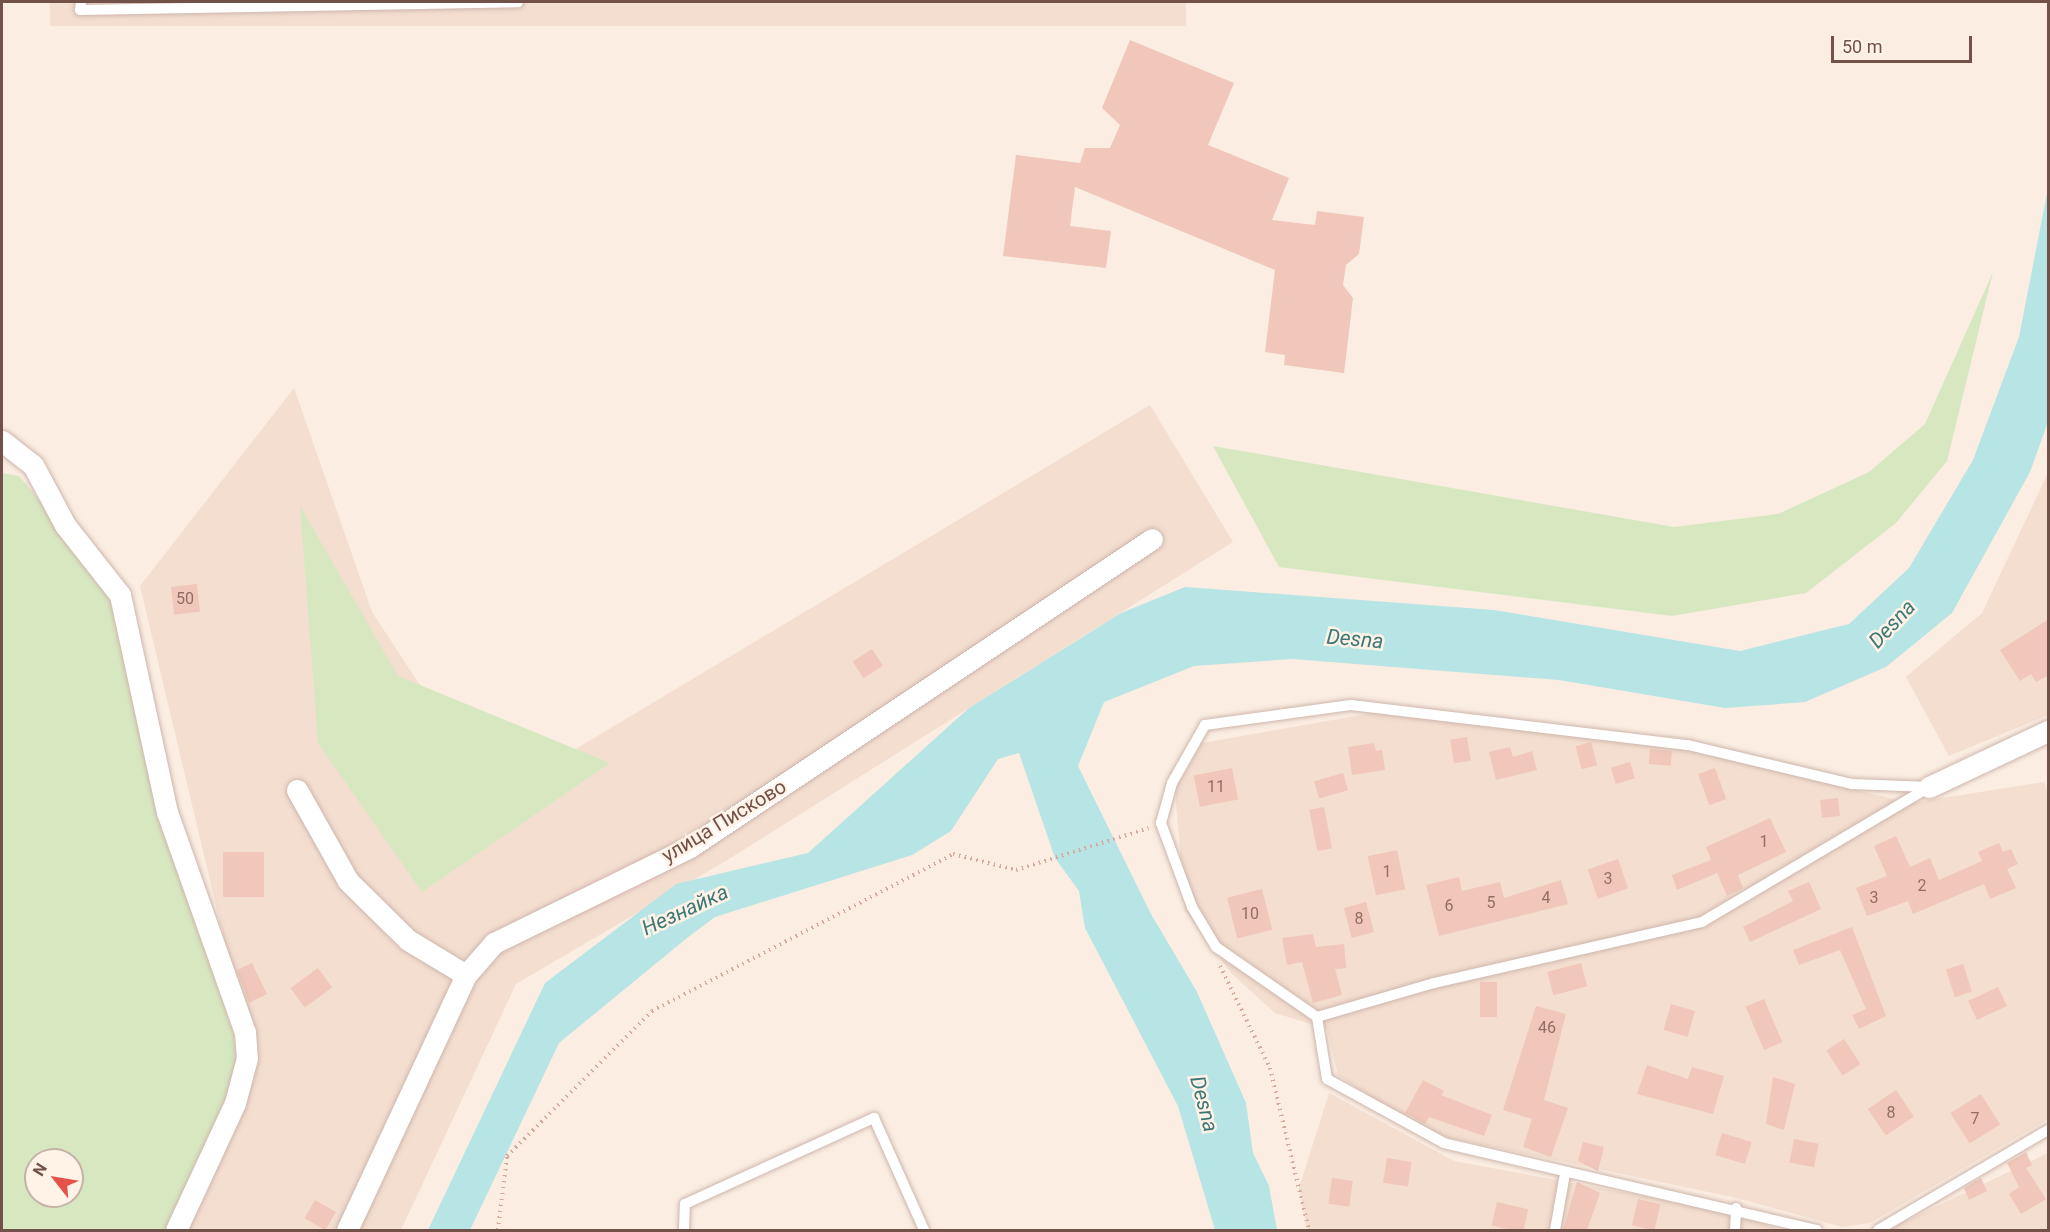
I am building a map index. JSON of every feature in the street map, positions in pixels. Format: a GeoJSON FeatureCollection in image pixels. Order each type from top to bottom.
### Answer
{"type":"FeatureCollection","features":[{"type":"Feature","properties":{"kind":"street"},"geometry":{"type":"LineString","coordinates":[[2,441],[33,465],[65,525],[120,595],[167,812],[245,1032],[247,1058],[236,1103],[176,1230]]}},
{"type":"Feature","properties":{"kind":"street","name":"улица Писково"},"geometry":{"type":"LineString","coordinates":[[347,1230],[466,975],[494,943],[690,847],[1152,539]]}},
{"type":"Feature","properties":{"kind":"street"},"geometry":{"type":"LineString","coordinates":[[1929,787],[2049,731]]}},
{"type":"Feature","properties":{"kind":"street"},"geometry":{"type":"LineString","coordinates":[[297,790],[348,881],[408,940],[466,975]]}},
{"type":"Feature","properties":{"kind":"lane"},"geometry":{"type":"LineString","coordinates":[[81,2],[80,10],[270,4],[518,2]]}},
{"type":"Feature","properties":{"kind":"lane"},"geometry":{"type":"LineString","coordinates":[[1817,1230],[1736,1208],[1565,1174],[1444,1143],[1327,1079],[1317,1017],[1216,947],[1191,907],[1161,823],[1172,783],[1205,725],[1351,705],[1688,745],[1852,784],[1929,787]]}},
{"type":"Feature","properties":{"kind":"lane"},"geometry":{"type":"LineString","coordinates":[[1317,1017],[1434,983],[1702,922],[1929,787]]}},
{"type":"Feature","properties":{"kind":"lane"},"geometry":{"type":"LineString","coordinates":[[684,1230],[685,1204],[874,1118],[924,1230]]}},
{"type":"Feature","properties":{"kind":"lane"},"geometry":{"type":"LineString","coordinates":[[1878,1230],[2049,1130]]}},
{"type":"Feature","properties":{"kind":"lane"},"geometry":{"type":"LineString","coordinates":[[1555,1230],[1565,1174]]}},
{"type":"Feature","properties":{"kind":"lane"},"geometry":{"type":"LineString","coordinates":[[1736,1208],[1736,1230]]}},
{"type":"Feature","properties":{"kind":"path"},"geometry":{"type":"LineString","coordinates":[[498,1230],[507,1156],[652,1011],[953,855],[1016,870],[1132,835]]}},
{"type":"Feature","properties":{"kind":"path"},"geometry":{"type":"LineString","coordinates":[[1216,947],[1222,976],[1270,1068],[1309,1230]]}},
{"type":"Feature","properties":{"kind":"shaded area"},"geometry":{"type":"Polygon","coordinates":[[[50,2],[1186,2],[1186,26],[50,26],[50,2]]]}},
{"type":"Feature","properties":{"kind":"shaded area"},"geometry":{"type":"Polygon","coordinates":[[[294,388],[372,612],[494,798],[1150,405],[1233,542],[729,859],[516,984],[401,1230],[165,1230],[253,1061],[140,586],[294,388]]]}},
{"type":"Feature","properties":{"kind":"shaded area"},"geometry":{"type":"Polygon","coordinates":[[[2048,473],[2048,715],[1949,756],[1906,677],[1982,613],[2048,473]]]}},
{"type":"Feature","properties":{"kind":"shaded area"},"geometry":{"type":"Polygon","coordinates":[[[1378,712],[1682,749],[1911,803],[2044,782],[2048,791],[2048,1119],[1870,1223],[1842,1227],[1737,1198],[1435,1135],[1393,1112],[1338,1075],[1327,1029],[1275,1013],[1231,973],[1185,911],[1175,790],[1202,743],[1378,712]]]}},
{"type":"Feature","properties":{"kind":"shaded area"},"geometry":{"type":"Polygon","coordinates":[[[1329,1093],[1454,1161],[1735,1213],[1781,1230],[1307,1230],[1299,1188],[1329,1093]]]}},
{"type":"Feature","properties":{"kind":"shaded area"},"geometry":{"type":"Polygon","coordinates":[[[2048,1153],[2048,1230],[1887,1230],[2048,1153]]]}},
{"type":"Feature","properties":{"kind":"green space"},"geometry":{"type":"Polygon","coordinates":[[[1993,272],[1947,461],[1896,523],[1806,593],[1672,616],[1279,567],[1213,446],[1674,527],[1778,514],[1869,472],[1925,424],[1993,272]]]}},
{"type":"Feature","properties":{"kind":"green space"},"geometry":{"type":"Polygon","coordinates":[[[2,473],[19,476],[114,588],[190,902],[240,1053],[185,1230],[2,1230],[2,473]]]}},
{"type":"Feature","properties":{"kind":"green space"},"geometry":{"type":"Polygon","coordinates":[[[300,506],[398,676],[610,763],[422,892],[318,743],[300,506]]]}},
{"type":"Feature","properties":{"kind":"water"},"geometry":{"type":"Polygon","coordinates":[[[2048,188],[2048,422],[2030,472],[1952,613],[1886,667],[1805,702],[1725,708],[1559,680],[1292,659],[1194,666],[1104,702],[1078,766],[1151,914],[1197,992],[1246,1103],[1253,1153],[1269,1186],[1277,1230],[1215,1230],[1178,1106],[1085,928],[1079,891],[1055,858],[1019,753],[998,759],[951,831],[912,855],[715,917],[687,938],[559,1043],[470,1230],[428,1230],[545,983],[676,884],[808,853],[969,708],[1121,613],[1185,587],[1494,610],[1740,651],[1849,624],[1909,568],[1973,460],[2019,337],[2048,188]]]}},
{"type":"Feature","properties":{"kind":"building"},"geometry":{"type":"Polygon","coordinates":[[[1130,40],[1234,83],[1208,145],[1289,178],[1272,220],[1315,225],[1317,211],[1364,217],[1359,254],[1346,265],[1343,285],[1353,298],[1344,373],[1284,365],[1285,355],[1265,352],[1275,270],[1075,187],[1070,226],[1111,231],[1106,268],[1003,256],[1016,155],[1080,163],[1085,148],[1110,148],[1120,125],[1102,108],[1130,40]]]}},
{"type":"Feature","properties":{"kind":"building"},"geometry":{"type":"Polygon","coordinates":[[[197,584],[200,612],[174,615],[171,587],[197,584]]]}},
{"type":"Feature","properties":{"kind":"building"},"geometry":{"type":"Polygon","coordinates":[[[2049,619],[2049,675],[2036,682],[2031,674],[2020,681],[2000,650],[2049,619]]]}},
{"type":"Feature","properties":{"kind":"building"},"geometry":{"type":"Polygon","coordinates":[[[872,649],[883,666],[864,678],[853,662],[872,649]]]}},
{"type":"Feature","properties":{"kind":"building"},"geometry":{"type":"Polygon","coordinates":[[[1467,737],[1471,761],[1454,763],[1450,740],[1467,737]]]}},
{"type":"Feature","properties":{"kind":"building"},"geometry":{"type":"Polygon","coordinates":[[[1591,742],[1597,765],[1582,769],[1576,746],[1591,742]]]}},
{"type":"Feature","properties":{"kind":"building"},"geometry":{"type":"Polygon","coordinates":[[[1374,743],[1376,751],[1382,750],[1385,770],[1352,775],[1348,747],[1374,743]]]}},
{"type":"Feature","properties":{"kind":"building"},"geometry":{"type":"Polygon","coordinates":[[[1510,747],[1513,757],[1532,751],[1537,770],[1496,780],[1489,752],[1510,747]]]}},
{"type":"Feature","properties":{"kind":"building"},"geometry":{"type":"Polygon","coordinates":[[[1650,749],[1672,751],[1671,766],[1649,764],[1650,749]]]}},
{"type":"Feature","properties":{"kind":"building"},"geometry":{"type":"Polygon","coordinates":[[[1630,762],[1635,778],[1616,784],[1611,768],[1630,762]]]}},
{"type":"Feature","properties":{"kind":"building"},"geometry":{"type":"Polygon","coordinates":[[[1232,768],[1238,799],[1200,807],[1194,775],[1232,768]]]}},
{"type":"Feature","properties":{"kind":"building"},"geometry":{"type":"Polygon","coordinates":[[[1715,768],[1726,799],[1709,805],[1698,774],[1715,768]]]}},
{"type":"Feature","properties":{"kind":"building"},"geometry":{"type":"Polygon","coordinates":[[[1343,773],[1348,790],[1319,799],[1314,781],[1343,773]]]}},
{"type":"Feature","properties":{"kind":"building"},"geometry":{"type":"Polygon","coordinates":[[[1838,798],[1840,816],[1822,818],[1820,800],[1838,798]]]}},
{"type":"Feature","properties":{"kind":"building"},"geometry":{"type":"Polygon","coordinates":[[[1324,807],[1332,848],[1317,851],[1309,810],[1324,807]]]}},
{"type":"Feature","properties":{"kind":"building"},"geometry":{"type":"Polygon","coordinates":[[[1770,818],[1786,852],[1738,875],[1743,888],[1727,896],[1717,873],[1677,890],[1672,875],[1711,860],[1706,847],[1770,818]]]}},
{"type":"Feature","properties":{"kind":"building"},"geometry":{"type":"Polygon","coordinates":[[[1896,836],[1910,867],[1930,858],[1939,880],[1982,861],[1978,852],[1999,843],[2003,852],[2011,849],[2018,864],[2007,869],[2016,888],[1990,899],[1984,884],[1913,914],[1908,901],[1867,916],[1856,888],[1887,876],[1874,846],[1896,836]]]}},
{"type":"Feature","properties":{"kind":"building"},"geometry":{"type":"Polygon","coordinates":[[[1397,850],[1405,889],[1376,895],[1368,856],[1397,850]]]}},
{"type":"Feature","properties":{"kind":"building"},"geometry":{"type":"Polygon","coordinates":[[[223,852],[264,852],[264,897],[223,897],[223,852]]]}},
{"type":"Feature","properties":{"kind":"building"},"geometry":{"type":"Polygon","coordinates":[[[1618,859],[1628,888],[1598,899],[1588,869],[1618,859]]]}},
{"type":"Feature","properties":{"kind":"building"},"geometry":{"type":"Polygon","coordinates":[[[1459,877],[1462,891],[1500,882],[1504,898],[1561,880],[1568,904],[1439,936],[1426,885],[1459,877]]]}},
{"type":"Feature","properties":{"kind":"building"},"geometry":{"type":"Polygon","coordinates":[[[1809,882],[1821,909],[1750,942],[1743,927],[1793,901],[1788,891],[1809,882]]]}},
{"type":"Feature","properties":{"kind":"building"},"geometry":{"type":"Polygon","coordinates":[[[1262,889],[1272,930],[1237,938],[1227,898],[1262,889]]]}},
{"type":"Feature","properties":{"kind":"building"},"geometry":{"type":"Polygon","coordinates":[[[1366,902],[1374,932],[1352,938],[1344,908],[1366,902]]]}},
{"type":"Feature","properties":{"kind":"building"},"geometry":{"type":"Polygon","coordinates":[[[1852,927],[1886,1016],[1859,1029],[1852,1015],[1866,1009],[1840,950],[1799,965],[1793,950],[1852,927]]]}},
{"type":"Feature","properties":{"kind":"building"},"geometry":{"type":"Polygon","coordinates":[[[1313,934],[1316,947],[1344,944],[1346,968],[1335,969],[1342,995],[1313,1003],[1302,962],[1287,965],[1282,938],[1313,934]]]}},
{"type":"Feature","properties":{"kind":"building"},"geometry":{"type":"Polygon","coordinates":[[[252,963],[267,994],[249,1003],[237,970],[252,963]]]}},
{"type":"Feature","properties":{"kind":"building"},"geometry":{"type":"Polygon","coordinates":[[[1581,963],[1587,986],[1553,995],[1547,972],[1581,963]]]}},
{"type":"Feature","properties":{"kind":"building"},"geometry":{"type":"Polygon","coordinates":[[[1963,964],[1972,992],[1955,997],[1946,970],[1963,964]]]}},
{"type":"Feature","properties":{"kind":"building"},"geometry":{"type":"Polygon","coordinates":[[[318,968],[332,987],[305,1007],[290,988],[318,968]]]}},
{"type":"Feature","properties":{"kind":"building"},"geometry":{"type":"Polygon","coordinates":[[[1480,982],[1497,982],[1497,1017],[1480,1017],[1480,982]]]}},
{"type":"Feature","properties":{"kind":"building"},"geometry":{"type":"Polygon","coordinates":[[[1998,987],[2007,1006],[1977,1020],[1968,1001],[1998,987]]]}},
{"type":"Feature","properties":{"kind":"building"},"geometry":{"type":"Polygon","coordinates":[[[1764,999],[1782,1042],[1764,1050],[1746,1007],[1764,999]]]}},
{"type":"Feature","properties":{"kind":"building"},"geometry":{"type":"Polygon","coordinates":[[[1671,1004],[1695,1011],[1688,1037],[1664,1030],[1671,1004]]]}},
{"type":"Feature","properties":{"kind":"building"},"geometry":{"type":"Polygon","coordinates":[[[1536,1006],[1566,1014],[1544,1100],[1568,1108],[1551,1157],[1523,1147],[1532,1119],[1503,1110],[1536,1006]]]}},
{"type":"Feature","properties":{"kind":"building"},"geometry":{"type":"Polygon","coordinates":[[[1844,1039],[1860,1064],[1843,1076],[1826,1050],[1844,1039]]]}},
{"type":"Feature","properties":{"kind":"building"},"geometry":{"type":"Polygon","coordinates":[[[1647,1065],[1688,1079],[1692,1067],[1724,1076],[1713,1114],[1637,1094],[1647,1065]]]}},
{"type":"Feature","properties":{"kind":"building"},"geometry":{"type":"Polygon","coordinates":[[[1773,1077],[1795,1084],[1784,1130],[1766,1124],[1773,1077]]]}},
{"type":"Feature","properties":{"kind":"building"},"geometry":{"type":"Polygon","coordinates":[[[1423,1080],[1444,1091],[1441,1095],[1492,1115],[1484,1136],[1429,1117],[1425,1124],[1405,1113],[1423,1080]]]}},
{"type":"Feature","properties":{"kind":"building"},"geometry":{"type":"Polygon","coordinates":[[[1896,1090],[1914,1117],[1886,1136],[1868,1109],[1896,1090]]]}},
{"type":"Feature","properties":{"kind":"building"},"geometry":{"type":"Polygon","coordinates":[[[1981,1094],[2000,1125],[1970,1144],[1950,1113],[1981,1094]]]}},
{"type":"Feature","properties":{"kind":"building"},"geometry":{"type":"Polygon","coordinates":[[[1722,1133],[1752,1142],[1745,1164],[1715,1155],[1722,1133]]]}},
{"type":"Feature","properties":{"kind":"building"},"geometry":{"type":"Polygon","coordinates":[[[1794,1139],[1819,1144],[1814,1167],[1789,1163],[1794,1139]]]}},
{"type":"Feature","properties":{"kind":"building"},"geometry":{"type":"Polygon","coordinates":[[[1583,1142],[1604,1147],[1598,1171],[1578,1161],[1583,1142]]]}},
{"type":"Feature","properties":{"kind":"building"},"geometry":{"type":"Polygon","coordinates":[[[2026,1152],[2032,1165],[2026,1168],[2046,1199],[2021,1214],[2009,1194],[2019,1187],[2007,1163],[2026,1152]]]}},
{"type":"Feature","properties":{"kind":"building"},"geometry":{"type":"Polygon","coordinates":[[[1387,1158],[1412,1162],[1408,1187],[1383,1183],[1387,1158]]]}},
{"type":"Feature","properties":{"kind":"building"},"geometry":{"type":"Polygon","coordinates":[[[1332,1178],[1353,1181],[1349,1207],[1328,1204],[1332,1178]]]}},
{"type":"Feature","properties":{"kind":"building"},"geometry":{"type":"Polygon","coordinates":[[[1981,1178],[1987,1191],[1969,1200],[1964,1188],[1981,1178]]]}},
{"type":"Feature","properties":{"kind":"building"},"geometry":{"type":"Polygon","coordinates":[[[1577,1182],[1600,1193],[1587,1230],[1563,1230],[1577,1182]]]}},
{"type":"Feature","properties":{"kind":"building"},"geometry":{"type":"Polygon","coordinates":[[[1638,1199],[1660,1204],[1654,1230],[1632,1225],[1638,1199]]]}},
{"type":"Feature","properties":{"kind":"building"},"geometry":{"type":"Polygon","coordinates":[[[315,1200],[336,1212],[325,1230],[305,1218],[315,1200]]]}},
{"type":"Feature","properties":{"kind":"building"},"geometry":{"type":"Polygon","coordinates":[[[1497,1202],[1528,1209],[1523,1230],[1492,1225],[1497,1202]]]}},
{"type":"Feature","properties":{"kind":"water label","name":"Desna"},"geometry":{"type":"Point","coordinates":[1892,624]}},
{"type":"Feature","properties":{"kind":"water label","name":"Desna"},"geometry":{"type":"Point","coordinates":[1355,639]}},
{"type":"Feature","properties":{"kind":"water label","name":"Незнайка"},"geometry":{"type":"Point","coordinates":[685,910]}},
{"type":"Feature","properties":{"kind":"water label","name":"Desna"},"geometry":{"type":"Point","coordinates":[1204,1104]}}]}
